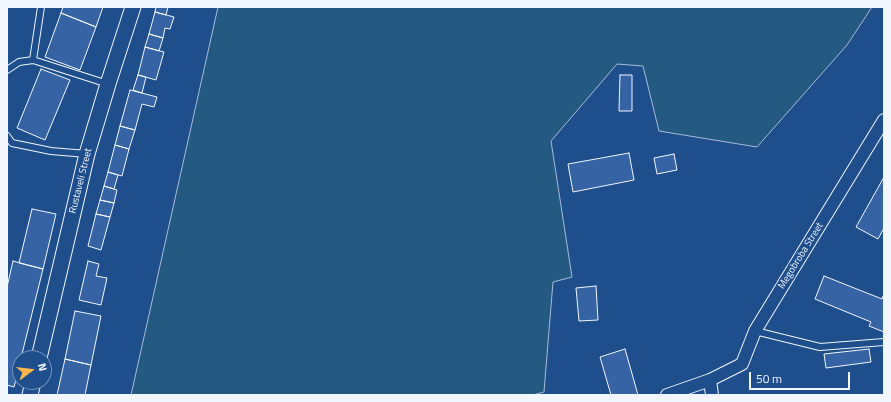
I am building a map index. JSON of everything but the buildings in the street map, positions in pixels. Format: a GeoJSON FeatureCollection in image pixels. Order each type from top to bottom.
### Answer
{"type":"FeatureCollection","features":[{"type":"Feature","properties":{"kind":"street","name":"Rustaveli Street"},"geometry":{"type":"LineString","coordinates":[[41,350],[88,154],[108,84],[133,7]]}},
{"type":"Feature","properties":{"kind":"street","name":"Megobroba Street"},"geometry":{"type":"LineString","coordinates":[[667,395],[710,380],[742,364],[755,331],[883,126]]}},
{"type":"Feature","properties":{"kind":"street"},"geometry":{"type":"LineString","coordinates":[[710,380],[712,395]]}},
{"type":"Feature","properties":{"kind":"lane"},"geometry":{"type":"LineString","coordinates":[[33,60],[41,7]]}},
{"type":"Feature","properties":{"kind":"lane"},"geometry":{"type":"LineString","coordinates":[[7,70],[19,62],[33,60],[108,84]]}},
{"type":"Feature","properties":{"kind":"lane"},"geometry":{"type":"LineString","coordinates":[[7,136],[12,143],[51,151],[88,154]]}},
{"type":"Feature","properties":{"kind":"lane"},"geometry":{"type":"LineString","coordinates":[[755,331],[820,347],[884,342]]}},
{"type":"Feature","properties":{"kind":"shaded area"},"geometry":{"type":"Polygon","coordinates":[[[218,7],[872,7],[847,45],[757,147],[659,131],[643,66],[617,64],[551,141],[572,277],[553,282],[544,392],[533,395],[131,395],[218,7]]]}}]}
